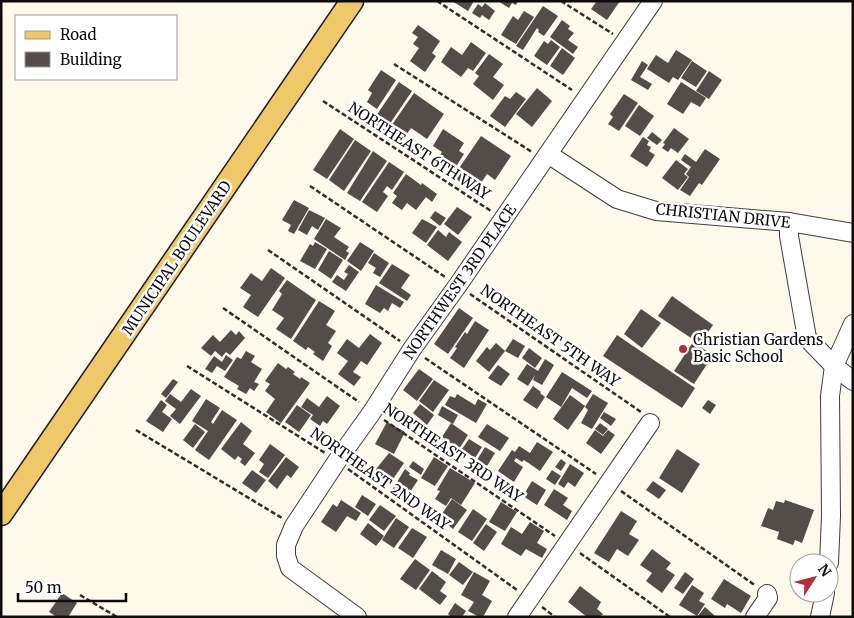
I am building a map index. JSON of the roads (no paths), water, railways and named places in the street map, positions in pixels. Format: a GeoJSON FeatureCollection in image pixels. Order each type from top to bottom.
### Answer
{"type":"FeatureCollection","features":[{"type":"Feature","properties":{"kind":"main road","name":"MUNICIPAL BOULEVARD"},"geometry":{"type":"LineString","coordinates":[[1,514],[352,1]]}},
{"type":"Feature","properties":{"kind":"street","name":"NORTHWEST 3RD PLACE"},"geometry":{"type":"LineString","coordinates":[[357,617],[290,568],[286,556],[286,545],[294,526],[337,460],[372,412],[412,349],[458,286],[653,1]]}},
{"type":"Feature","properties":{"kind":"street","name":"CHRISTIAN DRIVE"},"geometry":{"type":"LineString","coordinates":[[546,157],[617,199],[656,211],[789,222],[853,233]]}},
{"type":"Feature","properties":{"kind":"street"},"geometry":{"type":"LineString","coordinates":[[789,222],[789,236],[808,338],[834,366],[853,381]]}},
{"type":"Feature","properties":{"kind":"street"},"geometry":{"type":"LineString","coordinates":[[830,553],[832,516],[830,396],[834,366],[853,324]]}},
{"type":"Feature","properties":{"kind":"street"},"geometry":{"type":"LineString","coordinates":[[516,617],[650,423]]}},
{"type":"Feature","properties":{"kind":"street"},"geometry":{"type":"LineString","coordinates":[[755,617],[768,598],[767,594]]}},
{"type":"Feature","properties":{"kind":"street"},"geometry":{"type":"LineString","coordinates":[[820,617],[823,603]]}},
{"type":"Feature","properties":{"kind":"place","name":"Christian Gardens Basic School"},"geometry":{"type":"Point","coordinates":[683,349]}}]}
